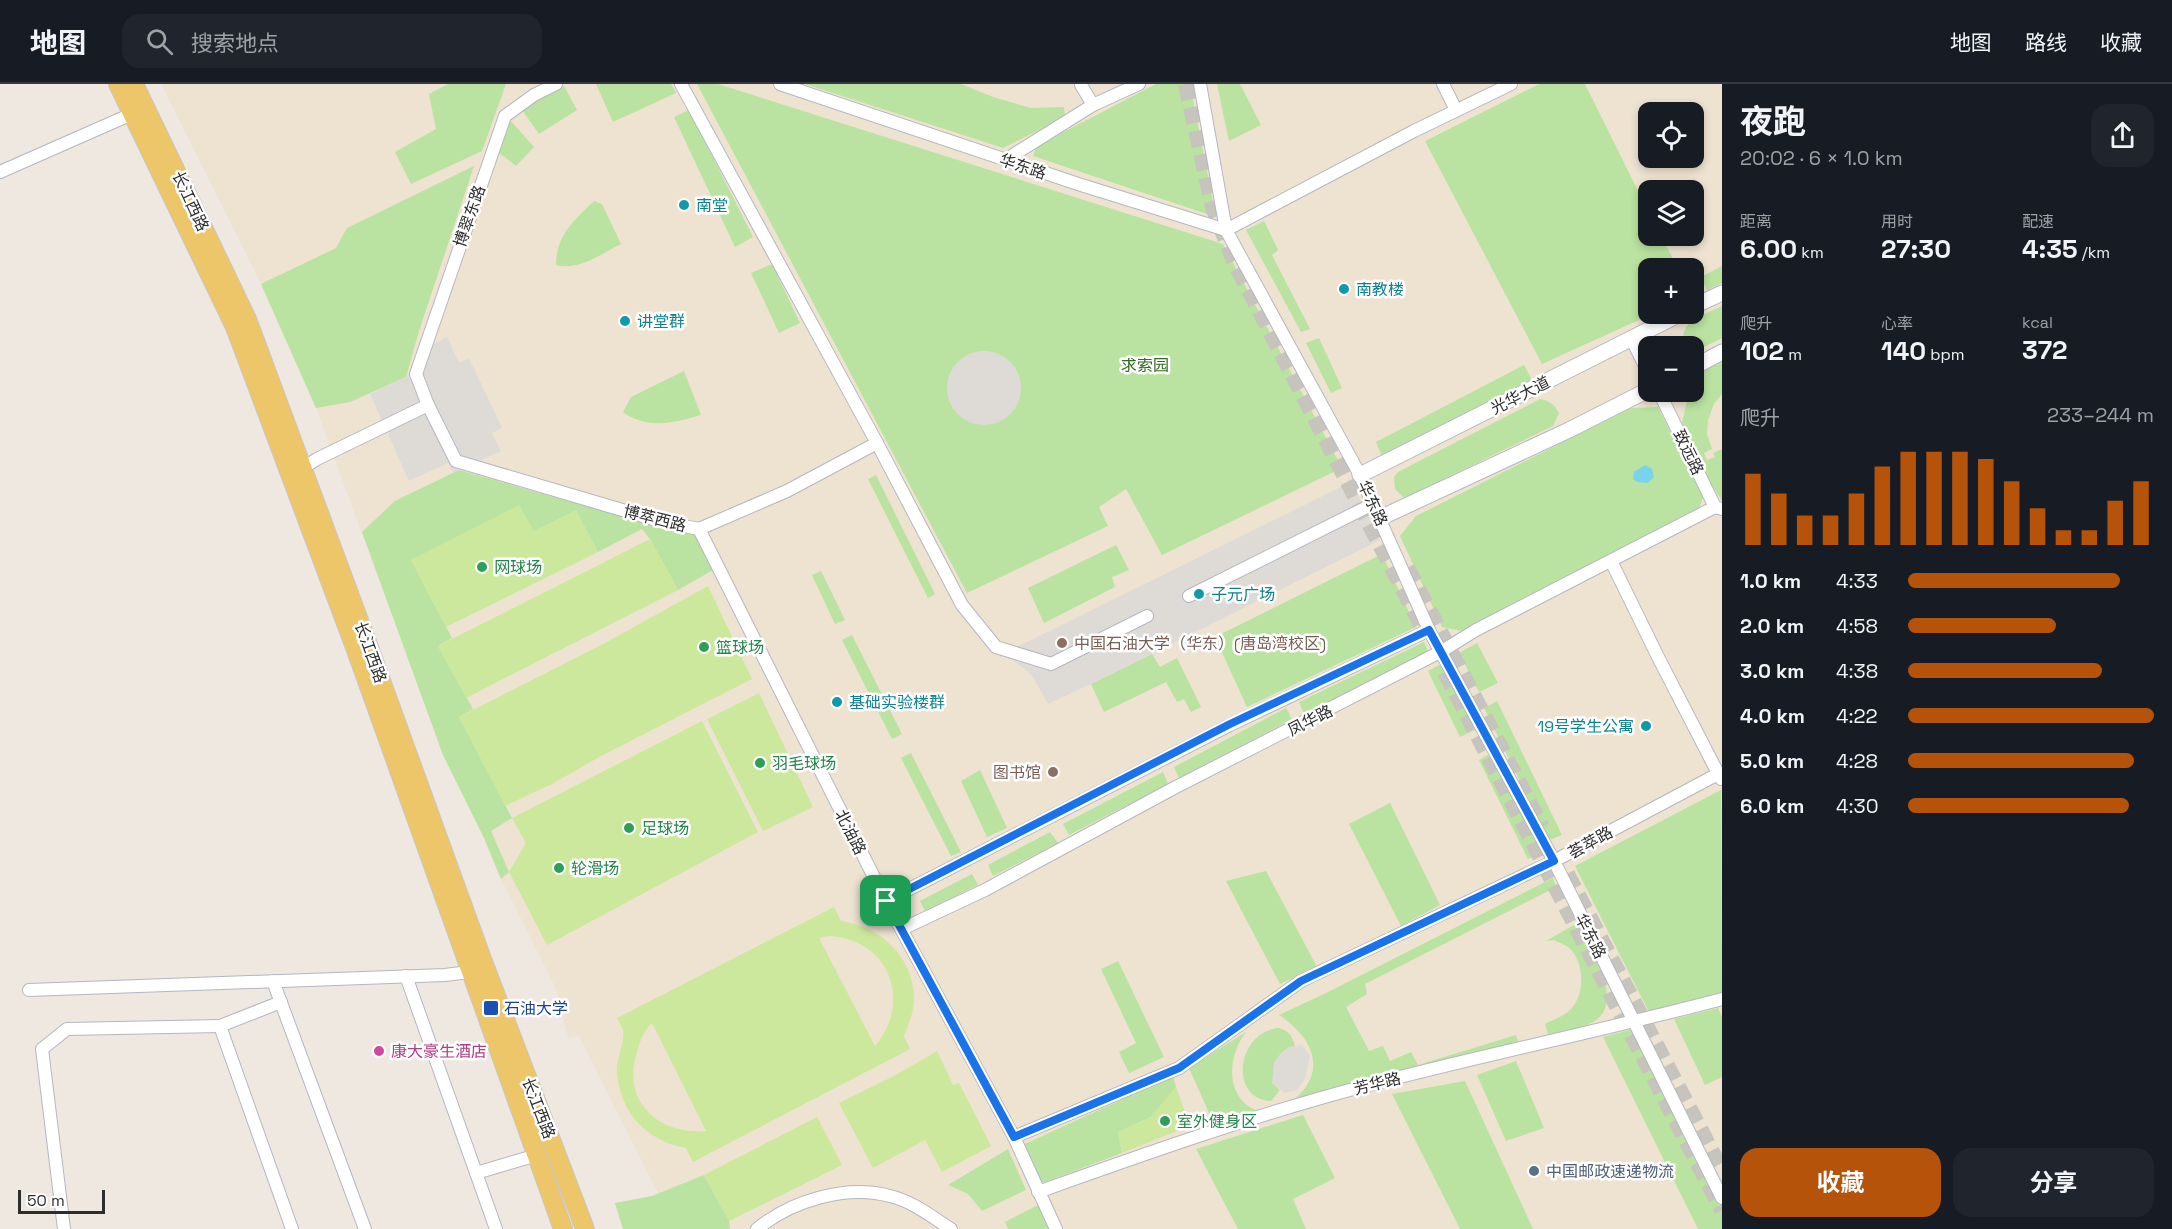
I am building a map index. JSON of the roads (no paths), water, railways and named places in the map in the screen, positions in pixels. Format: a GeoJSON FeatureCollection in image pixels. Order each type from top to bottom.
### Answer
{"type":"FeatureCollection","features":[{"type":"Feature","properties":{"kind":"main road","name":"长江西路"},"geometry":{"type":"LineString","coordinates":[[118,84],[134,113],[235,327],[296,471]]}},
{"type":"Feature","properties":{"kind":"main road","name":"长江西路"},"geometry":{"type":"LineString","coordinates":[[134,84],[246,319],[296,471],[479,971],[585,1229]]}},
{"type":"Feature","properties":{"kind":"main road","name":"长江西路"},"geometry":{"type":"LineString","coordinates":[[479,971],[537,1155],[563,1229]]}},
{"type":"Feature","properties":{"kind":"street","name":"博翠东路"},"geometry":{"type":"LineString","coordinates":[[428,405],[416,374],[505,116],[534,95],[556,84]]}},
{"type":"Feature","properties":{"kind":"street"},"geometry":{"type":"LineString","coordinates":[[681,84],[877,443],[962,605],[996,647],[1052,664],[1147,615]]}},
{"type":"Feature","properties":{"kind":"street","name":"华东路"},"geometry":{"type":"LineString","coordinates":[[780,84],[1005,160],[1226,230],[1360,475],[1429,630],[1554,861],[1722,1198]]}},
{"type":"Feature","properties":{"kind":"street"},"geometry":{"type":"LineString","coordinates":[[1005,160],[1093,105],[1139,84]]}},
{"type":"Feature","properties":{"kind":"street"},"geometry":{"type":"LineString","coordinates":[[1200,84],[1226,230],[1456,110],[1511,84]]}},
{"type":"Feature","properties":{"kind":"street"},"geometry":{"type":"LineString","coordinates":[[1443,84],[1456,110]]}},
{"type":"Feature","properties":{"kind":"street"},"geometry":{"type":"LineString","coordinates":[[1081,85],[1093,105]]}},
{"type":"Feature","properties":{"kind":"street"},"geometry":{"type":"LineString","coordinates":[[0,172],[134,113]]}},
{"type":"Feature","properties":{"kind":"street"},"geometry":{"type":"LineString","coordinates":[[1704,301],[1722,292]]}},
{"type":"Feature","properties":{"kind":"street","name":"光华大道"},"geometry":{"type":"LineString","coordinates":[[1360,475],[1660,324]]}},
{"type":"Feature","properties":{"kind":"street"},"geometry":{"type":"LineString","coordinates":[[1631,338],[1638,352]]}},
{"type":"Feature","properties":{"kind":"street"},"geometry":{"type":"LineString","coordinates":[[1704,362],[1722,352]]}},
{"type":"Feature","properties":{"kind":"street"},"geometry":{"type":"LineString","coordinates":[[1380,518],[1569,430],[1638,395]]}},
{"type":"Feature","properties":{"kind":"street","name":"致远路"},"geometry":{"type":"LineString","coordinates":[[1664,402],[1719,508]]}},
{"type":"Feature","properties":{"kind":"street"},"geometry":{"type":"LineString","coordinates":[[296,471],[428,405]]}},
{"type":"Feature","properties":{"kind":"street","name":"博萃西路"},"geometry":{"type":"LineString","coordinates":[[428,405],[456,461],[663,522],[699,529],[787,491],[877,443]]}},
{"type":"Feature","properties":{"kind":"street"},"geometry":{"type":"LineString","coordinates":[[1189,596],[1373,504]]}},
{"type":"Feature","properties":{"kind":"street","name":"凤华路"},"geometry":{"type":"LineString","coordinates":[[902,929],[985,890],[1174,788],[1442,651],[1476,630],[1719,508]]}},
{"type":"Feature","properties":{"kind":"street","name":"北油路"},"geometry":{"type":"LineString","coordinates":[[699,529],[886,901],[1014,1137],[1056,1229]]}},
{"type":"Feature","properties":{"kind":"street"},"geometry":{"type":"LineString","coordinates":[[1611,561],[1720,778]]}},
{"type":"Feature","properties":{"kind":"street","name":"凤华路"},"geometry":{"type":"LineString","coordinates":[[886,901],[1230,724],[1429,630]]}},
{"type":"Feature","properties":{"kind":"street","name":"荟萃路"},"geometry":{"type":"LineString","coordinates":[[1014,1137],[1179,1068],[1301,981],[1554,861],[1720,778]]}},
{"type":"Feature","properties":{"kind":"street"},"geometry":{"type":"LineString","coordinates":[[29,990],[406,976],[479,971]]}},
{"type":"Feature","properties":{"kind":"street"},"geometry":{"type":"LineString","coordinates":[[406,976],[496,1229]]}},
{"type":"Feature","properties":{"kind":"street"},"geometry":{"type":"LineString","coordinates":[[273,981],[365,1229]]}},
{"type":"Feature","properties":{"kind":"street","name":"芳华路"},"geometry":{"type":"LineString","coordinates":[[1038,1192],[1211,1131],[1350,1090],[1636,1022],[1722,999]]}},
{"type":"Feature","properties":{"kind":"street"},"geometry":{"type":"LineString","coordinates":[[64,1229],[42,1049],[66,1029],[220,1026],[281,1002]]}},
{"type":"Feature","properties":{"kind":"street"},"geometry":{"type":"LineString","coordinates":[[220,1026],[292,1229]]}},
{"type":"Feature","properties":{"kind":"street"},"geometry":{"type":"LineString","coordinates":[[476,1173],[537,1155]]}},
{"type":"Feature","properties":{"kind":"street"},"geometry":{"type":"LineString","coordinates":[[757,1229],[769,1219],[797,1204],[825,1196],[869,1192],[892,1196],[923,1211],[951,1229]]}},
{"type":"Feature","properties":{"kind":"water"},"geometry":{"type":"Polygon","coordinates":[[[1645,465],[1652,469],[1654,477],[1648,483],[1637,482],[1633,479],[1634,472],[1645,465]]]}},
{"type":"Feature","properties":{"kind":"tunnel"},"geometry":{"type":"LineString","coordinates":[[1186,84],[1213,207],[1235,263],[1424,630]]}},
{"type":"Feature","properties":{"kind":"tunnel"},"geometry":{"type":"LineString","coordinates":[[1407,568],[1542,827]]}},
{"type":"Feature","properties":{"kind":"tunnel"},"geometry":{"type":"LineString","coordinates":[[1445,672],[1722,1210]]}},
{"type":"Feature","properties":{"kind":"tunnel"},"geometry":{"type":"LineString","coordinates":[[1567,874],[1722,1171]]}},
{"type":"Feature","properties":{"kind":"place","name":"南堂"},"geometry":{"type":"Point","coordinates":[684,205]}},
{"type":"Feature","properties":{"kind":"place","name":"南教楼"},"geometry":{"type":"Point","coordinates":[1344,289]}},
{"type":"Feature","properties":{"kind":"place","name":"讲堂群"},"geometry":{"type":"Point","coordinates":[625,321]}},
{"type":"Feature","properties":{"kind":"place","name":"网球场"},"geometry":{"type":"Point","coordinates":[482,567]}},
{"type":"Feature","properties":{"kind":"place","name":"子元广场"},"geometry":{"type":"Point","coordinates":[1199,594]}},
{"type":"Feature","properties":{"kind":"place","name":"中国石油大学（华东）(唐岛湾校区)"},"geometry":{"type":"Point","coordinates":[1062,643]}},
{"type":"Feature","properties":{"kind":"place","name":"篮球场"},"geometry":{"type":"Point","coordinates":[704,647]}},
{"type":"Feature","properties":{"kind":"place","name":"基础实验楼群"},"geometry":{"type":"Point","coordinates":[837,702]}},
{"type":"Feature","properties":{"kind":"place","name":"19号学生公寓"},"geometry":{"type":"Point","coordinates":[1646,726]}},
{"type":"Feature","properties":{"kind":"place","name":"羽毛球场"},"geometry":{"type":"Point","coordinates":[760,763]}},
{"type":"Feature","properties":{"kind":"place","name":"图书馆"},"geometry":{"type":"Point","coordinates":[1053,772]}},
{"type":"Feature","properties":{"kind":"place","name":"足球场"},"geometry":{"type":"Point","coordinates":[629,828]}},
{"type":"Feature","properties":{"kind":"place","name":"轮滑场"},"geometry":{"type":"Point","coordinates":[559,868]}},
{"type":"Feature","properties":{"kind":"place","name":"石油大学"},"geometry":{"type":"Point","coordinates":[491,1008]}},
{"type":"Feature","properties":{"kind":"place","name":"康大豪生酒店"},"geometry":{"type":"Point","coordinates":[379,1051]}},
{"type":"Feature","properties":{"kind":"place","name":"室外健身区"},"geometry":{"type":"Point","coordinates":[1165,1121]}},
{"type":"Feature","properties":{"kind":"place","name":"中国邮政速递物流"},"geometry":{"type":"Point","coordinates":[1534,1171]}},
{"type":"Feature","properties":{"kind":"park label","name":"求索园"},"geometry":{"type":"Point","coordinates":[1145,365]}}]}
